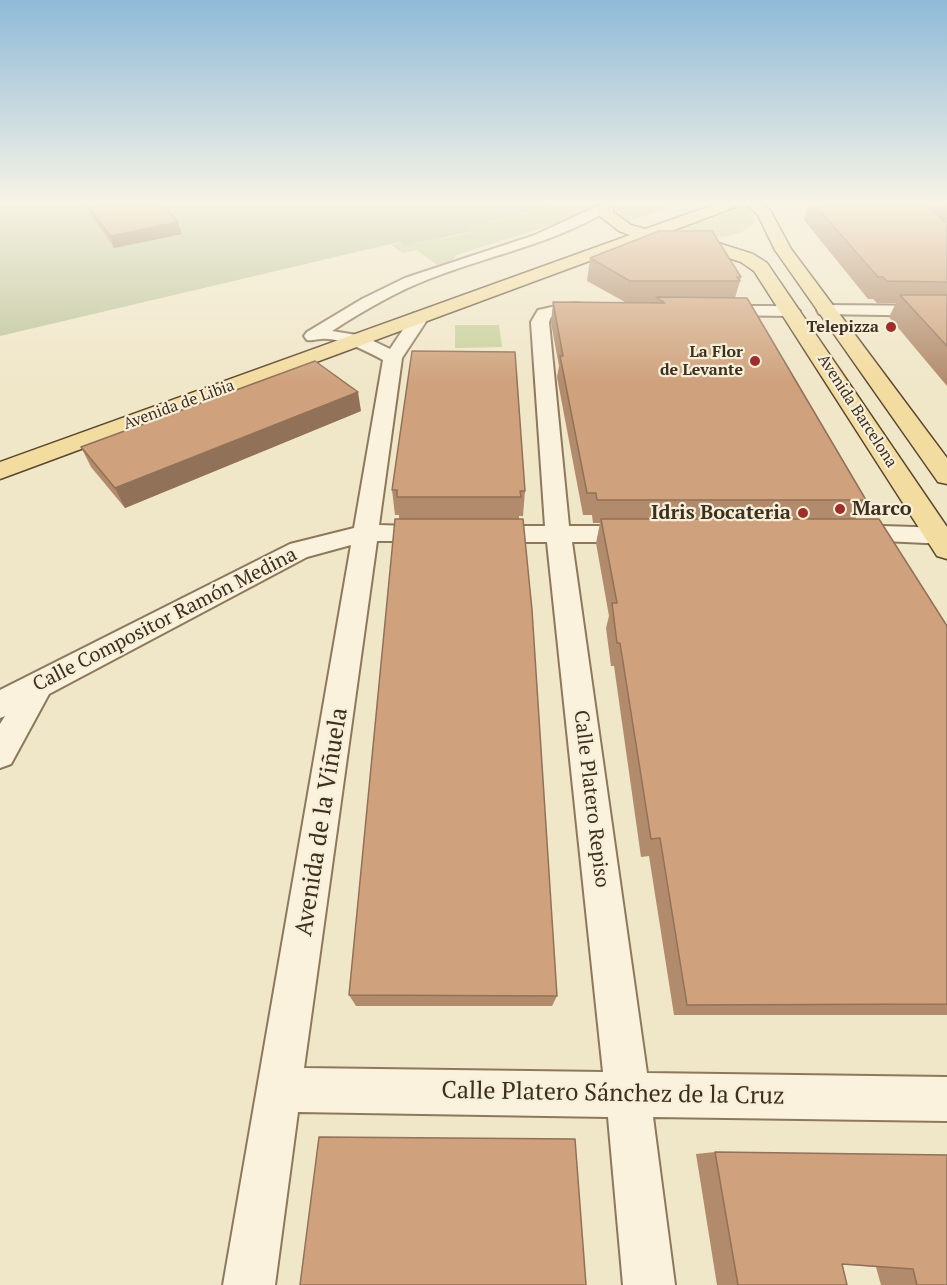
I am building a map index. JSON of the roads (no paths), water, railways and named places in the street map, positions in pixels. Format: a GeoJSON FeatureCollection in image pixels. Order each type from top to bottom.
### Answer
{"type":"FeatureCollection","features":[{"type":"Feature","properties":{"kind":"main road","name":"Avenida de Libia"},"geometry":{"type":"LineString","coordinates":[[31,438],[313,336],[542,262]]}},
{"type":"Feature","properties":{"kind":"main road","name":"Avenida de Libia"},"geometry":{"type":"LineString","coordinates":[[0,471],[420,317],[559,262]]}},
{"type":"Feature","properties":{"kind":"main road","name":"Avenida Barcelona"},"geometry":{"type":"LineString","coordinates":[[752,262],[761,267],[792,311],[944,540]]}},
{"type":"Feature","properties":{"kind":"main road","name":"Avenida Barcelona"},"geometry":{"type":"LineString","coordinates":[[791,262],[947,476]]}},
{"type":"Feature","properties":{"kind":"street","name":"Avenida de Libia"},"geometry":{"type":"LineString","coordinates":[[313,336],[355,308],[424,276],[466,262]]}},
{"type":"Feature","properties":{"kind":"street","name":"Calle Platero Repiso"},"geometry":{"type":"LineString","coordinates":[[607,310],[561,310],[544,314],[540,322],[558,534],[628,1095],[649,1285]]}},
{"type":"Feature","properties":{"kind":"street"},"geometry":{"type":"LineString","coordinates":[[825,310],[947,311]]}},
{"type":"Feature","properties":{"kind":"street"},"geometry":{"type":"LineString","coordinates":[[698,311],[792,311]]}},
{"type":"Feature","properties":{"kind":"street","name":"Avenida de la Viñuela"},"geometry":{"type":"LineString","coordinates":[[249,1285],[368,533],[393,358],[420,317]]}},
{"type":"Feature","properties":{"kind":"street","name":"Avenida de Libia"},"geometry":{"type":"LineString","coordinates":[[313,336],[337,336],[357,340]]}},
{"type":"Feature","properties":{"kind":"street"},"geometry":{"type":"LineString","coordinates":[[357,340],[393,358]]}},
{"type":"Feature","properties":{"kind":"street","name":"Calle Compositor Ramón Medina"},"geometry":{"type":"LineString","coordinates":[[0,705],[299,549],[368,533],[665,534]]}},
{"type":"Feature","properties":{"kind":"street"},"geometry":{"type":"LineString","coordinates":[[831,533],[944,540]]}},
{"type":"Feature","properties":{"kind":"street"},"geometry":{"type":"LineString","coordinates":[[0,754],[39,684]]}},
{"type":"Feature","properties":{"kind":"street","name":"Calle Platero Sánchez de la Cruz"},"geometry":{"type":"LineString","coordinates":[[279,1090],[947,1099]]}},
{"type":"Feature","properties":{"kind":"place","name":"Telepizza"},"geometry":{"type":"Point","coordinates":[891,327]}},
{"type":"Feature","properties":{"kind":"place","name":"La Flor de Levante"},"geometry":{"type":"Point","coordinates":[755,361]}},
{"type":"Feature","properties":{"kind":"place","name":"Marco"},"geometry":{"type":"Point","coordinates":[840,509]}},
{"type":"Feature","properties":{"kind":"place","name":"Idris Bocateria"},"geometry":{"type":"Point","coordinates":[803,513]}}]}
